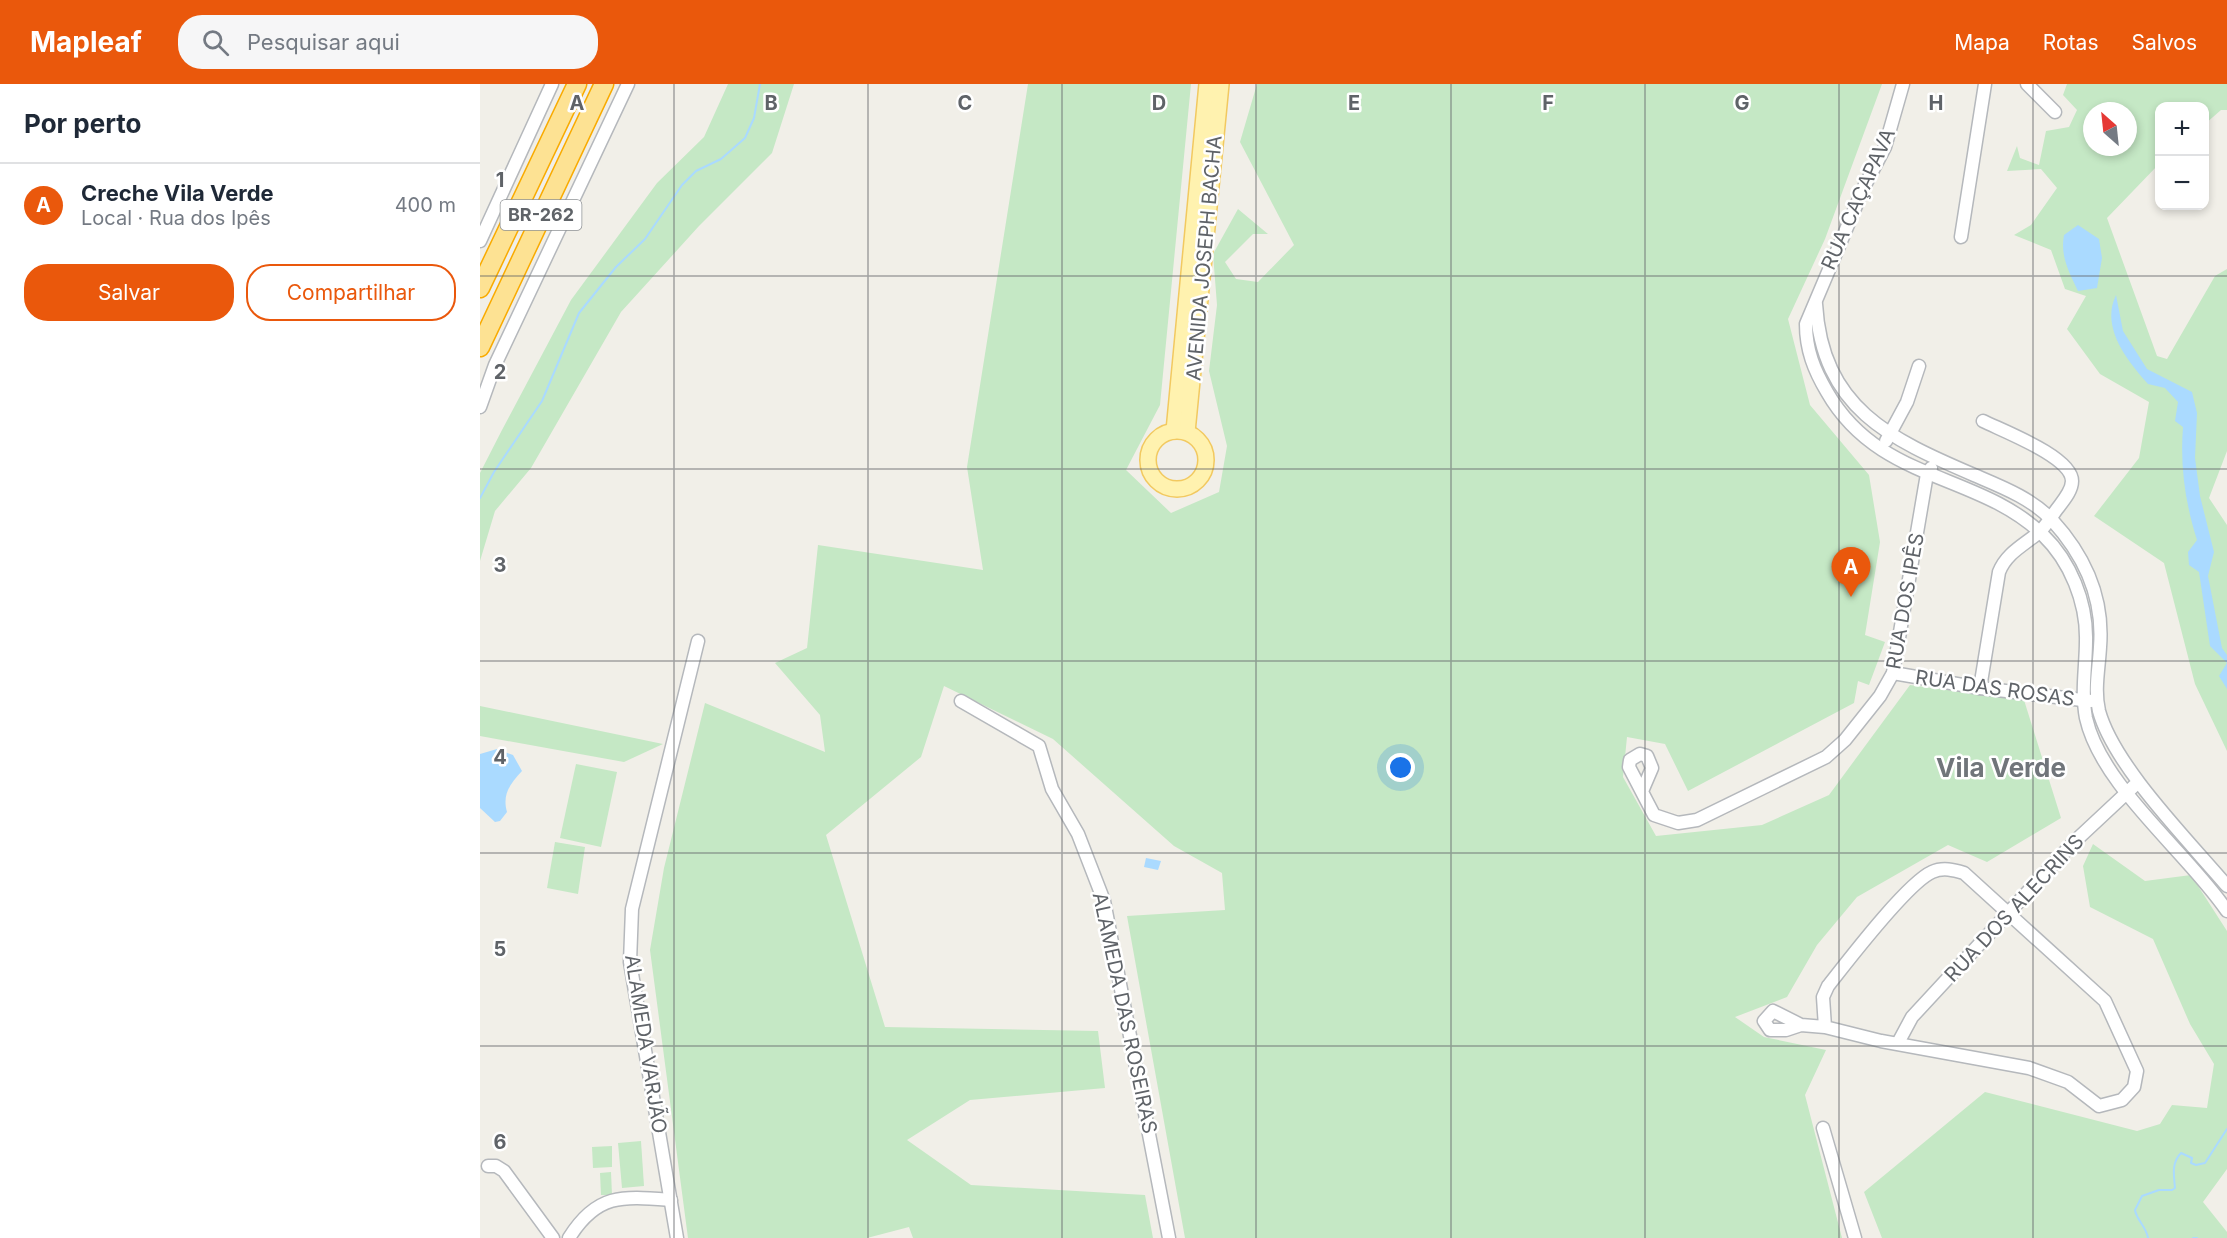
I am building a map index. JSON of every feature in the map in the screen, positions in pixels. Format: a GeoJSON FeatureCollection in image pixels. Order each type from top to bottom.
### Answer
{"type":"FeatureCollection","features":[{"type":"Feature","properties":{"kind":"highway","name":"BR-262"},"geometry":{"type":"LineString","coordinates":[[480,288],[577,84]]}},
{"type":"Feature","properties":{"kind":"highway","name":"BR-262"},"geometry":{"type":"LineString","coordinates":[[480,347],[604,84]]}},
{"type":"Feature","properties":{"kind":"main road","name":"AVENIDA JOSEPH BACHA"},"geometry":{"type":"LineString","coordinates":[[1207,84],[1181,432],[1221,84]]}},
{"type":"Feature","properties":{"kind":"street"},"geometry":{"type":"LineString","coordinates":[[480,241],[552,84]]}},
{"type":"Feature","properties":{"kind":"street","name":"BR-262"},"geometry":{"type":"LineString","coordinates":[[480,407],[495,365],[628,84]]}},
{"type":"Feature","properties":{"kind":"street","name":"RUA CAÇAPAVA"},"geometry":{"type":"LineString","coordinates":[[1903,84],[1885,147],[1864,187],[1806,324],[1806,343],[1815,372],[1837,410],[1882,451],[1927,474],[2008,508],[2040,532],[2059,551],[2072,575],[2080,602],[2086,638],[2084,701],[2086,720],[2097,744],[2127,792],[2224,891]]}},
{"type":"Feature","properties":{"kind":"street"},"geometry":{"type":"LineString","coordinates":[[1961,237],[1985,84]]}},
{"type":"Feature","properties":{"kind":"street"},"geometry":{"type":"LineString","coordinates":[[2026,84],[2055,112]]}},
{"type":"Feature","properties":{"kind":"street"},"geometry":{"type":"LineString","coordinates":[[1816,300],[1817,323],[1824,348],[1846,395],[1889,435],[1937,459],[2013,491],[2050,518],[2071,542],[2096,591],[2102,626],[2098,702],[2100,712],[2119,753],[2224,891],[2227,911]]}},
{"type":"Feature","properties":{"kind":"street"},"geometry":{"type":"LineString","coordinates":[[1882,451],[1907,402],[1919,366]]}},
{"type":"Feature","properties":{"kind":"street"},"geometry":{"type":"LineString","coordinates":[[1980,688],[1998,572],[2004,559],[2040,532],[2070,489],[2072,480],[2069,471],[2043,451],[1983,421]]}},
{"type":"Feature","properties":{"kind":"street","name":"RUA DOS IPÊS"},"geometry":{"type":"LineString","coordinates":[[1643,789],[1650,809],[1660,819],[1678,823],[1707,815],[1826,757],[1845,740],[1880,696],[1893,672],[1927,474],[1937,459]]}},
{"type":"Feature","properties":{"kind":"street","name":"ALAMEDA VARJÃO"},"geometry":{"type":"LineString","coordinates":[[677,1238],[630,962],[632,909],[698,641]]}},
{"type":"Feature","properties":{"kind":"street","name":"RUA DAS ROSAS"},"geometry":{"type":"LineString","coordinates":[[1893,672],[1980,688],[2098,702]]}},
{"type":"Feature","properties":{"kind":"street","name":"ALAMEDA DAS ROSEIRAS"},"geometry":{"type":"LineString","coordinates":[[961,701],[1039,746],[1052,789],[1078,834],[1104,901],[1169,1238]]}},
{"type":"Feature","properties":{"kind":"street","name":"RUA DOS ALECRINS"},"geometry":{"type":"LineString","coordinates":[[1898,1043],[1912,1017],[2011,913],[2073,843],[2139,781]]}},
{"type":"Feature","properties":{"kind":"street"},"geometry":{"type":"LineString","coordinates":[[1801,1025],[1825,1027],[2029,1068],[2068,1082],[2099,1106],[2122,1100],[2134,1087],[2137,1071],[2106,1001],[1964,873],[1946,869],[1932,872],[1903,898],[1828,986],[1823,997],[1825,1027]]}},
{"type":"Feature","properties":{"kind":"street"},"geometry":{"type":"LineString","coordinates":[[1823,1128],[1855,1238]]}},
{"type":"Feature","properties":{"kind":"street"},"geometry":{"type":"LineString","coordinates":[[488,1166],[496,1166],[504,1171],[553,1238]]}},
{"type":"Feature","properties":{"kind":"street"},"geometry":{"type":"LineString","coordinates":[[569,1238],[591,1211],[611,1200],[636,1196],[670,1200]]}},
{"type":"Feature","properties":{"kind":"green space"},"geometry":{"type":"Polygon","coordinates":[[[728,84],[794,84],[772,153],[699,226],[621,312],[531,468],[495,511],[480,561],[480,473],[502,430],[571,300],[657,183],[704,137],[728,84]]]}},
{"type":"Feature","properties":{"kind":"green space"},"geometry":{"type":"Polygon","coordinates":[[[1028,84],[1191,84],[1160,405],[1126,470],[1171,513],[1219,492],[1227,446],[1209,371],[1217,305],[1213,254],[1238,209],[1268,234],[1253,234],[1225,262],[1236,279],[1258,282],[1294,245],[1240,142],[1257,84],[1882,84],[1825,239],[1788,319],[1810,405],[1869,475],[1880,542],[1865,635],[1885,642],[1869,685],[1858,681],[1854,703],[1688,791],[1665,744],[1627,737],[1623,777],[1656,836],[1762,825],[1829,795],[1910,685],[2024,700],[2061,818],[1987,862],[1948,845],[1857,897],[1817,945],[1787,997],[1735,1017],[1764,1037],[1826,1050],[1805,1095],[1842,1238],[1185,1238],[1127,916],[1225,910],[1222,873],[1174,846],[1053,739],[944,686],[921,757],[826,835],[885,1027],[1098,1031],[1105,1088],[970,1100],[907,1140],[971,1185],[1145,1195],[1153,1238],[913,1238],[909,1227],[867,1238],[688,1238],[650,950],[664,868],[705,703],[825,752],[820,715],[775,663],[807,648],[818,545],[983,570],[967,467],[1028,84]]]}},
{"type":"Feature","properties":{"kind":"green space"},"geometry":{"type":"Polygon","coordinates":[[[2067,84],[2227,84],[2227,110],[2221,110],[2209,120],[2209,102],[2155,102],[2155,168],[2107,218],[2157,356],[2167,359],[2215,276],[2227,269],[2227,451],[2209,498],[2227,525],[2227,751],[2195,684],[2164,563],[2094,516],[2139,458],[2149,402],[2100,374],[2067,329],[2086,296],[2065,289],[2051,250],[2014,235],[2031,225],[2057,188],[2041,169],[2007,171],[2017,146],[2020,158],[2039,165],[2046,131],[2069,127],[2077,110],[2063,95],[2067,84]]]}},
{"type":"Feature","properties":{"kind":"green space"},"geometry":{"type":"Polygon","coordinates":[[[480,706],[663,744],[624,762],[480,736],[480,706]]]}},
{"type":"Feature","properties":{"kind":"green space"},"geometry":{"type":"Polygon","coordinates":[[[576,764],[617,772],[601,847],[560,838],[576,764]]]}},
{"type":"Feature","properties":{"kind":"green space"},"geometry":{"type":"Polygon","coordinates":[[[555,842],[585,847],[578,894],[547,888],[555,842]]]}},
{"type":"Feature","properties":{"kind":"green space"},"geometry":{"type":"Polygon","coordinates":[[[2093,844],[2145,881],[2191,875],[2227,931],[2227,1169],[2203,1202],[2227,1232],[2227,1238],[1882,1238],[1864,1192],[1985,1092],[2137,1131],[2160,1124],[2172,1105],[2207,1108],[2214,1064],[2190,1024],[2153,939],[2090,907],[2083,866],[2093,844]]]}},
{"type":"Feature","properties":{"kind":"green space"},"geometry":{"type":"Polygon","coordinates":[[[641,1141],[644,1186],[622,1188],[618,1143],[641,1141]]]}},
{"type":"Feature","properties":{"kind":"green space"},"geometry":{"type":"Polygon","coordinates":[[[612,1146],[612,1167],[593,1168],[592,1147],[612,1146]]]}},
{"type":"Feature","properties":{"kind":"green space"},"geometry":{"type":"Polygon","coordinates":[[[611,1172],[612,1195],[601,1195],[600,1173],[611,1172]]]}},
{"type":"Feature","properties":{"kind":"water"},"geometry":{"type":"Polygon","coordinates":[[[2078,225],[2099,239],[2102,258],[2097,288],[2078,291],[2066,264],[2063,243],[2064,235],[2078,225]]]}},
{"type":"Feature","properties":{"kind":"water"},"geometry":{"type":"Polygon","coordinates":[[[2116,295],[2123,331],[2147,369],[2192,392],[2197,413],[2195,458],[2200,496],[2214,552],[2208,576],[2227,663],[2210,646],[2199,572],[2189,565],[2188,552],[2197,540],[2184,484],[2183,427],[2175,421],[2178,402],[2165,388],[2148,384],[2118,343],[2111,320],[2116,295]]]}},
{"type":"Feature","properties":{"kind":"water"},"geometry":{"type":"Polygon","coordinates":[[[2227,663],[2227,689],[2219,676],[2227,663]]]}},
{"type":"Feature","properties":{"kind":"water"},"geometry":{"type":"Polygon","coordinates":[[[497,749],[513,755],[522,771],[506,795],[507,812],[500,821],[495,822],[480,808],[480,754],[497,749]]]}},
{"type":"Feature","properties":{"kind":"water"},"geometry":{"type":"Polygon","coordinates":[[[1146,858],[1161,861],[1158,870],[1144,867],[1146,858]]]}},
{"type":"Feature","properties":{"kind":"waterway"},"geometry":{"type":"LineString","coordinates":[[480,498],[494,472],[542,401],[579,313],[616,267],[645,239],[682,185],[696,171],[721,159],[745,138],[754,118],[760,84]]}},
{"type":"Feature","properties":{"kind":"waterway"},"geometry":{"type":"LineString","coordinates":[[2148,1238],[2135,1210],[2142,1196],[2159,1190],[2175,1188],[2174,1165],[2181,1153],[2192,1158],[2191,1163],[2196,1165],[2205,1163],[2227,1129]]}},
{"type":"Feature","properties":{"kind":"place","name":"Creche Vila Verde"},"geometry":{"type":"Point","coordinates":[1851,597]}},
{"type":"Feature","properties":{"kind":"district","name":"Vila Verde"},"geometry":{"type":"Point","coordinates":[2001,768]}}]}
